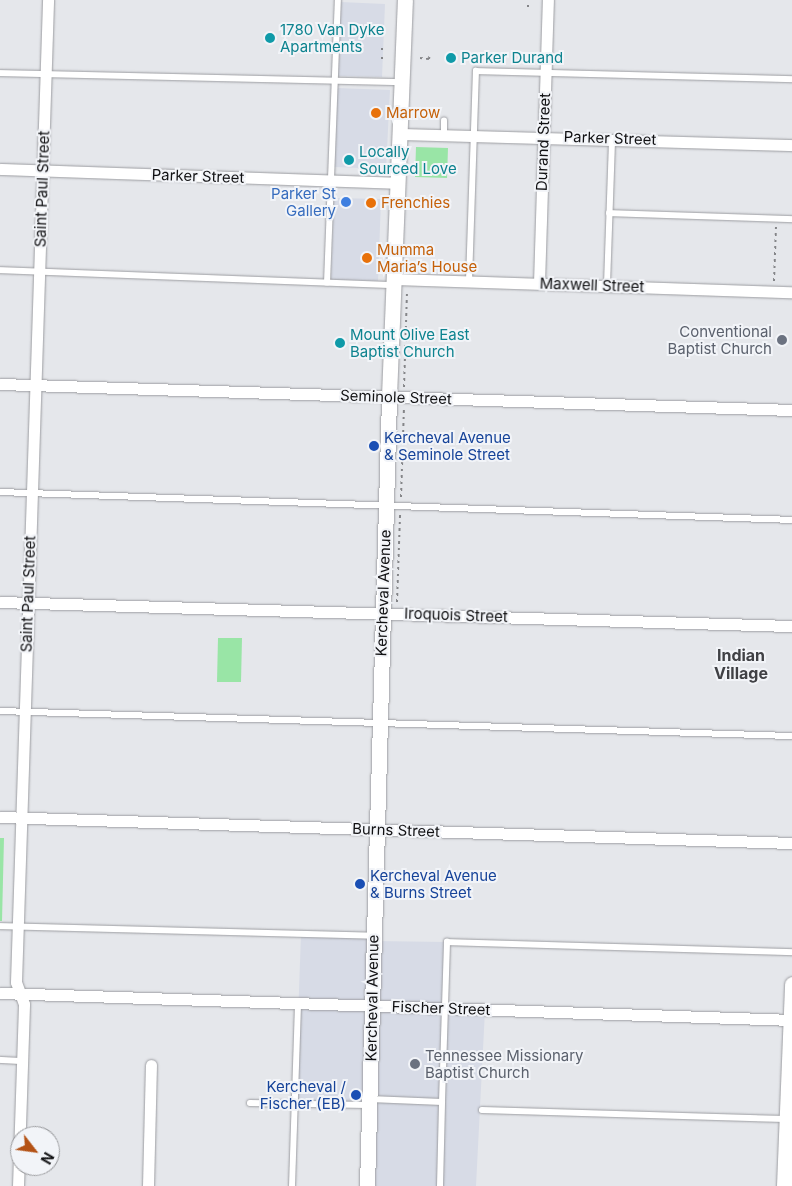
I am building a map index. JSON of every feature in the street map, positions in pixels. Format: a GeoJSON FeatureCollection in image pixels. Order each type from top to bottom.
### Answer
{"type":"FeatureCollection","features":[{"type":"Feature","properties":{"kind":"street","name":"Saint Paul Street"},"geometry":{"type":"LineString","coordinates":[[18,1186],[24,1004],[16,982],[48,0]]}},
{"type":"Feature","properties":{"kind":"street","name":"Kercheval Avenue"},"geometry":{"type":"LineString","coordinates":[[367,1186],[370,1102],[370,1006],[377,829],[382,613],[398,134],[405,0]]}},
{"type":"Feature","properties":{"kind":"street","name":"Durand Street"},"geometry":{"type":"LineString","coordinates":[[539,283],[548,0]]}},
{"type":"Feature","properties":{"kind":"street","name":"Parker Street"},"geometry":{"type":"LineString","coordinates":[[398,134],[473,134],[792,145]]}},
{"type":"Feature","properties":{"kind":"street","name":"Parker Street"},"geometry":{"type":"LineString","coordinates":[[0,169],[397,183]]}},
{"type":"Feature","properties":{"kind":"street","name":"Maxwell Street"},"geometry":{"type":"LineString","coordinates":[[393,282],[469,281],[792,292]]}},
{"type":"Feature","properties":{"kind":"street","name":"Seminole Street"},"geometry":{"type":"LineString","coordinates":[[0,384],[792,410]]}},
{"type":"Feature","properties":{"kind":"street","name":"Iroquois Street"},"geometry":{"type":"LineString","coordinates":[[0,602],[792,626]]}},
{"type":"Feature","properties":{"kind":"street","name":"Burns Street"},"geometry":{"type":"LineString","coordinates":[[0,817],[792,843]]}},
{"type":"Feature","properties":{"kind":"street"},"geometry":{"type":"LineString","coordinates":[[784,1186],[790,1120],[792,984]]}},
{"type":"Feature","properties":{"kind":"street","name":"Fischer Street"},"geometry":{"type":"LineString","coordinates":[[0,993],[791,1020]]}},
{"type":"Feature","properties":{"kind":"street"},"geometry":{"type":"LineString","coordinates":[[148,1186],[151,1065]]}},
{"type":"Feature","properties":{"kind":"lane"},"geometry":{"type":"LineString","coordinates":[[327,284],[338,0]]}},
{"type":"Feature","properties":{"kind":"lane"},"geometry":{"type":"LineString","coordinates":[[469,281],[476,71],[792,79]]}},
{"type":"Feature","properties":{"kind":"lane"},"geometry":{"type":"LineString","coordinates":[[0,73],[401,82]]}},
{"type":"Feature","properties":{"kind":"lane"},"geometry":{"type":"LineString","coordinates":[[444,121],[444,134]]}},
{"type":"Feature","properties":{"kind":"lane"},"geometry":{"type":"LineString","coordinates":[[607,285],[612,138]]}},
{"type":"Feature","properties":{"kind":"lane"},"geometry":{"type":"LineString","coordinates":[[610,213],[792,219]]}},
{"type":"Feature","properties":{"kind":"lane"},"geometry":{"type":"LineString","coordinates":[[0,270],[327,284],[393,282]]}},
{"type":"Feature","properties":{"kind":"lane"},"geometry":{"type":"LineString","coordinates":[[0,492],[792,520]]}},
{"type":"Feature","properties":{"kind":"lane"},"geometry":{"type":"LineString","coordinates":[[0,710],[380,724],[792,736]]}},
{"type":"Feature","properties":{"kind":"lane"},"geometry":{"type":"LineString","coordinates":[[0,926],[372,936]]}},
{"type":"Feature","properties":{"kind":"lane"},"geometry":{"type":"LineString","coordinates":[[440,1186],[447,942],[792,952]]}},
{"type":"Feature","properties":{"kind":"lane"},"geometry":{"type":"LineString","coordinates":[[292,1186],[298,1003]]}},
{"type":"Feature","properties":{"kind":"lane"},"geometry":{"type":"LineString","coordinates":[[0,1060],[22,1061]]}},
{"type":"Feature","properties":{"kind":"lane"},"geometry":{"type":"LineString","coordinates":[[250,1103],[442,1102]]}},
{"type":"Feature","properties":{"kind":"lane"},"geometry":{"type":"LineString","coordinates":[[482,1110],[790,1120]]}},
{"type":"Feature","properties":{"kind":"path"},"geometry":{"type":"LineString","coordinates":[[381,49],[386,48]]}},
{"type":"Feature","properties":{"kind":"path"},"geometry":{"type":"LineString","coordinates":[[420,58],[430,59],[430,53]]}},
{"type":"Feature","properties":{"kind":"path"},"geometry":{"type":"LineString","coordinates":[[381,58],[386,58]]}},
{"type":"Feature","properties":{"kind":"path"},"geometry":{"type":"LineString","coordinates":[[774,283],[776,218]]}},
{"type":"Feature","properties":{"kind":"shaded area"},"geometry":{"type":"Polygon","coordinates":[[[340,2],[385,4],[382,77],[338,76],[340,2]]]}},
{"type":"Feature","properties":{"kind":"shaded area"},"geometry":{"type":"Polygon","coordinates":[[[337,88],[390,90],[386,169],[334,167],[337,88]]]}},
{"type":"Feature","properties":{"kind":"shaded area"},"geometry":{"type":"Polygon","coordinates":[[[334,198],[381,199],[378,281],[331,280],[334,198]]]}},
{"type":"Feature","properties":{"kind":"shaded area"},"geometry":{"type":"Polygon","coordinates":[[[301,934],[372,936],[373,941],[447,942],[445,1008],[485,1010],[476,1186],[367,1186],[369,1106],[295,1104],[301,934]]]}},
{"type":"Feature","properties":{"kind":"green space"},"geometry":{"type":"Polygon","coordinates":[[[416,147],[448,148],[447,178],[415,177],[416,147]]]}},
{"type":"Feature","properties":{"kind":"green space"},"geometry":{"type":"Polygon","coordinates":[[[218,638],[242,638],[241,682],[217,682],[218,638]]]}},
{"type":"Feature","properties":{"kind":"green space"},"geometry":{"type":"Polygon","coordinates":[[[0,838],[4,838],[2,921],[0,921],[0,838]]]}},
{"type":"Feature","properties":{"kind":"place","name":"1780 Van Dyke Apartments"},"geometry":{"type":"Point","coordinates":[270,38]}},
{"type":"Feature","properties":{"kind":"place","name":"Parker Durand"},"geometry":{"type":"Point","coordinates":[451,58]}},
{"type":"Feature","properties":{"kind":"place","name":"Marrow"},"geometry":{"type":"Point","coordinates":[376,113]}},
{"type":"Feature","properties":{"kind":"place","name":"Locally Sourced Love"},"geometry":{"type":"Point","coordinates":[349,160]}},
{"type":"Feature","properties":{"kind":"place","name":"Parker St Gallery"},"geometry":{"type":"Point","coordinates":[346,202]}},
{"type":"Feature","properties":{"kind":"place","name":"Frenchies"},"geometry":{"type":"Point","coordinates":[371,203]}},
{"type":"Feature","properties":{"kind":"place","name":"Mumma Maria’s House"},"geometry":{"type":"Point","coordinates":[367,258]}},
{"type":"Feature","properties":{"kind":"place","name":"Conventional Baptist Church"},"geometry":{"type":"Point","coordinates":[782,340]}},
{"type":"Feature","properties":{"kind":"place","name":"Mount Olive East Baptist Church"},"geometry":{"type":"Point","coordinates":[340,343]}},
{"type":"Feature","properties":{"kind":"place","name":"Kercheval Avenue & Seminole Street"},"geometry":{"type":"Point","coordinates":[374,446]}},
{"type":"Feature","properties":{"kind":"place","name":"Kercheval Avenue & Burns Street"},"geometry":{"type":"Point","coordinates":[360,884]}},
{"type":"Feature","properties":{"kind":"place","name":"Tennessee Missionary Baptist Church"},"geometry":{"type":"Point","coordinates":[415,1064]}},
{"type":"Feature","properties":{"kind":"place","name":"Kercheval / Fischer (EB)"},"geometry":{"type":"Point","coordinates":[356,1095]}},
{"type":"Feature","properties":{"kind":"district","name":"Indian Village"},"geometry":{"type":"Point","coordinates":[741,664]}}]}
